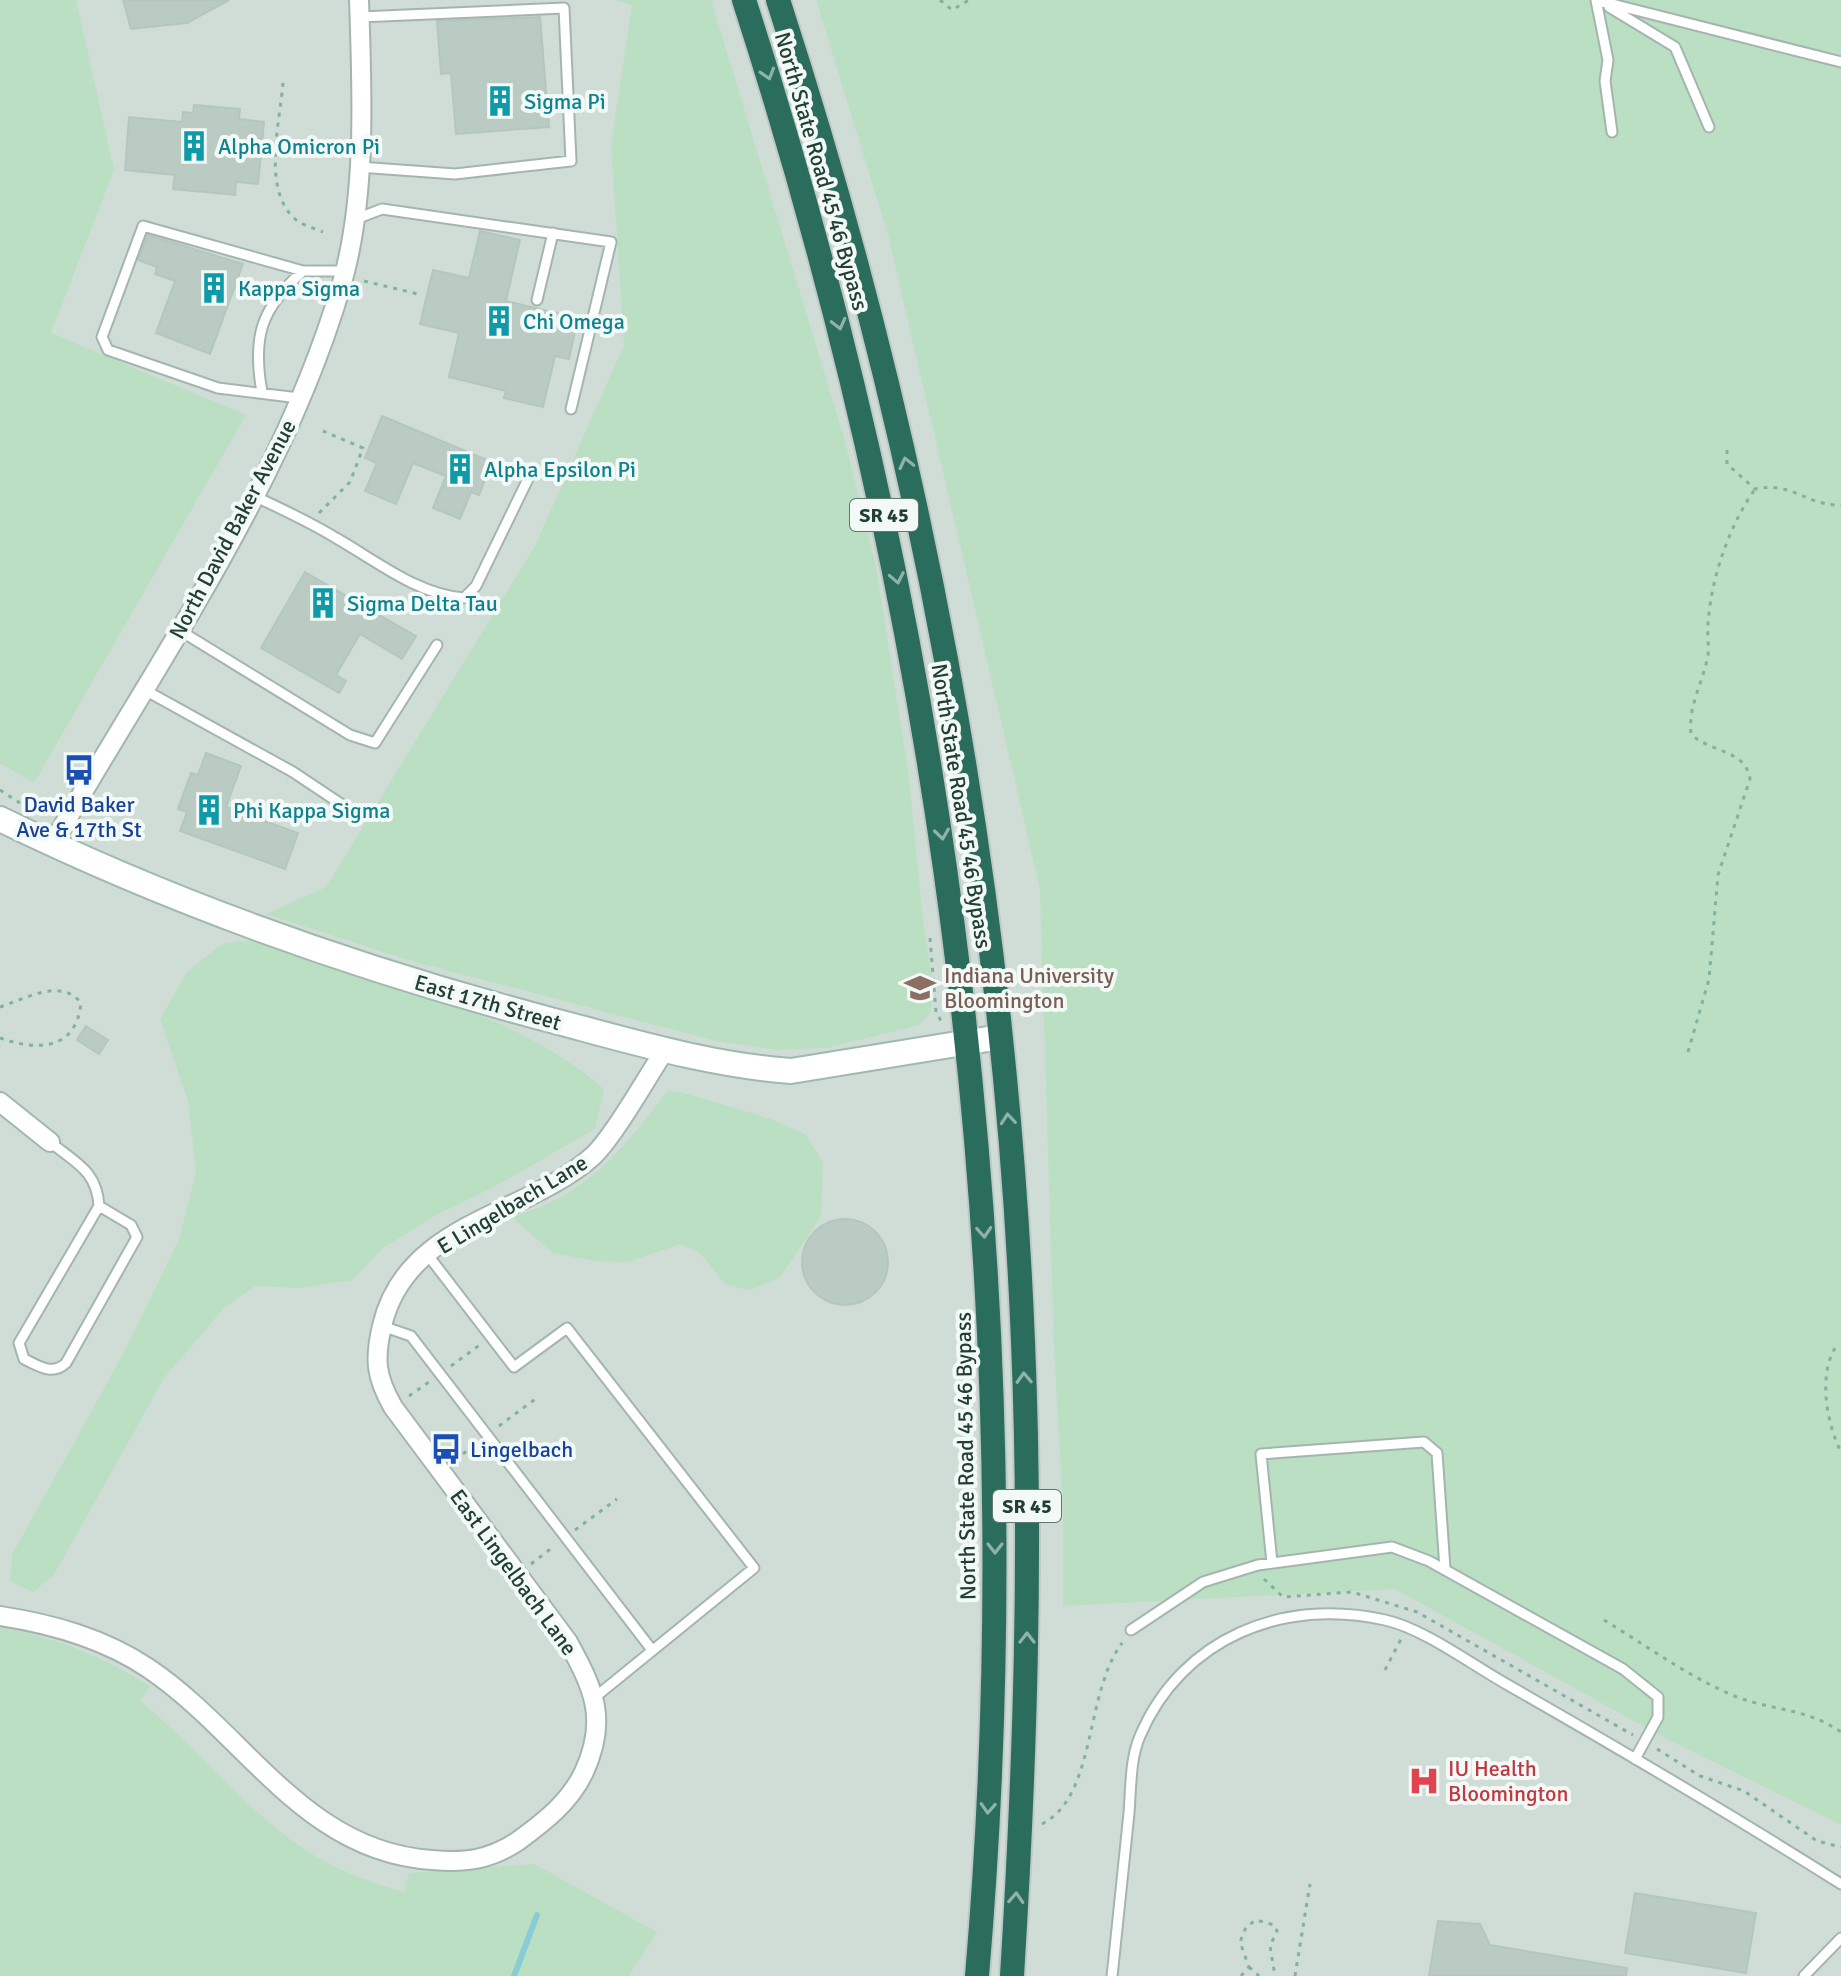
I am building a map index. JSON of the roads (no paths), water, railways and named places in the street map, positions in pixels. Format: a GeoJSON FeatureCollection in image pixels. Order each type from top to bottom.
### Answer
{"type":"FeatureCollection","features":[{"type":"Feature","properties":{"kind":"highway","name":"North State Road 45 46 Bypass"},"geometry":{"type":"LineString","coordinates":[[744,0],[828,282],[895,564],[939,814],[960,1044],[987,1275],[995,1512],[991,1753],[977,1976]]}},
{"type":"Feature","properties":{"kind":"highway","name":"North State Road 45 46 Bypass"},"geometry":{"type":"LineString","coordinates":[[778,0],[864,290],[926,557],[974,826],[1000,1037]]}},
{"type":"Feature","properties":{"kind":"highway","name":"SR 45"},"geometry":{"type":"LineString","coordinates":[[1000,1037],[1023,1336],[1026,1463],[1026,1668],[1012,1976]]}},
{"type":"Feature","properties":{"kind":"main road","name":"East 17th Street"},"geometry":{"type":"LineString","coordinates":[[0,819],[187,904],[309,948],[454,994],[665,1050],[760,1069],[791,1071],[1000,1037]]}},
{"type":"Feature","properties":{"kind":"street","name":"North David Baker Avenue"},"geometry":{"type":"LineString","coordinates":[[52,845],[179,630],[291,424],[344,271],[359,167],[360,8]]}},
{"type":"Feature","properties":{"kind":"street","name":"E Lingelbach Lane"},"geometry":{"type":"LineString","coordinates":[[393,1407],[378,1380],[378,1344],[400,1282],[427,1254],[492,1211],[555,1182],[595,1155],[665,1050]]}},
{"type":"Feature","properties":{"kind":"street"},"geometry":{"type":"LineString","coordinates":[[0,1102],[50,1142]]}},
{"type":"Feature","properties":{"kind":"street","name":"East Lingelbach Lane"},"geometry":{"type":"LineString","coordinates":[[0,1616],[39,1622],[91,1638],[145,1666],[195,1702],[296,1802],[334,1831],[403,1858],[447,1861],[495,1857],[540,1825],[575,1790],[589,1759],[599,1720],[590,1681],[568,1642],[393,1407]]}},
{"type":"Feature","properties":{"kind":"lane"},"geometry":{"type":"LineString","coordinates":[[1596,0],[1841,62]]}},
{"type":"Feature","properties":{"kind":"lane"},"geometry":{"type":"LineString","coordinates":[[1596,0],[1663,37],[1675,47],[1709,127]]}},
{"type":"Feature","properties":{"kind":"lane"},"geometry":{"type":"LineString","coordinates":[[1596,0],[1608,60],[1605,81],[1612,132]]}},
{"type":"Feature","properties":{"kind":"lane"},"geometry":{"type":"LineString","coordinates":[[359,167],[455,174],[571,161],[564,8],[360,8]]}},
{"type":"Feature","properties":{"kind":"lane"},"geometry":{"type":"LineString","coordinates":[[352,220],[382,209],[611,242],[571,409]]}},
{"type":"Feature","properties":{"kind":"lane"},"geometry":{"type":"LineString","coordinates":[[299,398],[218,388],[108,350],[102,337],[143,226],[303,271],[344,271]]}},
{"type":"Feature","properties":{"kind":"lane"},"geometry":{"type":"LineString","coordinates":[[537,300],[553,233]]}},
{"type":"Feature","properties":{"kind":"lane"},"geometry":{"type":"LineString","coordinates":[[262,392],[256,352],[258,334],[281,290],[303,271]]}},
{"type":"Feature","properties":{"kind":"lane"},"geometry":{"type":"LineString","coordinates":[[254,496],[311,524],[403,577],[448,597],[464,598],[476,586],[528,479]]}},
{"type":"Feature","properties":{"kind":"lane"},"geometry":{"type":"LineString","coordinates":[[179,630],[339,729],[375,743],[437,645]]}},
{"type":"Feature","properties":{"kind":"lane"},"geometry":{"type":"LineString","coordinates":[[143,689],[293,772],[344,806]]}},
{"type":"Feature","properties":{"kind":"lane"},"geometry":{"type":"LineString","coordinates":[[50,1142],[90,1174],[98,1185],[99,1206],[19,1343],[24,1359],[45,1369],[53,1370],[66,1363],[137,1237],[131,1225],[99,1206]]}},
{"type":"Feature","properties":{"kind":"lane"},"geometry":{"type":"LineString","coordinates":[[427,1254],[514,1367],[567,1328],[754,1568],[594,1698]]}},
{"type":"Feature","properties":{"kind":"lane"},"geometry":{"type":"LineString","coordinates":[[382,1326],[411,1336],[652,1650]]}},
{"type":"Feature","properties":{"kind":"lane"},"geometry":{"type":"LineString","coordinates":[[1272,1563],[1261,1454],[1424,1442],[1437,1453],[1445,1569]]}},
{"type":"Feature","properties":{"kind":"lane"},"geometry":{"type":"LineString","coordinates":[[1131,1630],[1203,1582],[1272,1563],[1392,1547],[1445,1569],[1623,1669],[1658,1697],[1658,1717],[1635,1759]]}},
{"type":"Feature","properties":{"kind":"lane"},"geometry":{"type":"LineString","coordinates":[[1112,1976],[1139,1737],[1159,1700],[1184,1670],[1227,1636],[1261,1622],[1297,1613],[1345,1613],[1397,1624],[1635,1759],[1841,1884]]}},
{"type":"Feature","properties":{"kind":"lane"},"geometry":{"type":"LineString","coordinates":[[1804,1976],[1841,1938]]}},
{"type":"Feature","properties":{"kind":"waterway"},"geometry":{"type":"LineString","coordinates":[[514,1976],[537,1915]]}},
{"type":"Feature","properties":{"kind":"place","name":"Sigma Pi"},"geometry":{"type":"Point","coordinates":[500,101]}},
{"type":"Feature","properties":{"kind":"place","name":"Alpha Omicron Pi"},"geometry":{"type":"Point","coordinates":[194,146]}},
{"type":"Feature","properties":{"kind":"place","name":"Kappa Sigma"},"geometry":{"type":"Point","coordinates":[214,288]}},
{"type":"Feature","properties":{"kind":"place","name":"Chi Omega"},"geometry":{"type":"Point","coordinates":[499,321]}},
{"type":"Feature","properties":{"kind":"place","name":"Alpha Epsilon Pi"},"geometry":{"type":"Point","coordinates":[460,469]}},
{"type":"Feature","properties":{"kind":"place","name":"Sigma Delta Tau"},"geometry":{"type":"Point","coordinates":[323,603]}},
{"type":"Feature","properties":{"kind":"place","name":"David Baker Ave & 17th St"},"geometry":{"type":"Point","coordinates":[79,770]}},
{"type":"Feature","properties":{"kind":"place","name":"Phi Kappa Sigma"},"geometry":{"type":"Point","coordinates":[209,810]}},
{"type":"Feature","properties":{"kind":"place","name":"Indiana University Bloomington"},"geometry":{"type":"Point","coordinates":[920,988]}},
{"type":"Feature","properties":{"kind":"place","name":"Lingelbach"},"geometry":{"type":"Point","coordinates":[446,1449]}},
{"type":"Feature","properties":{"kind":"place","name":"IU Health Bloomington"},"geometry":{"type":"Point","coordinates":[1424,1781]}}]}
